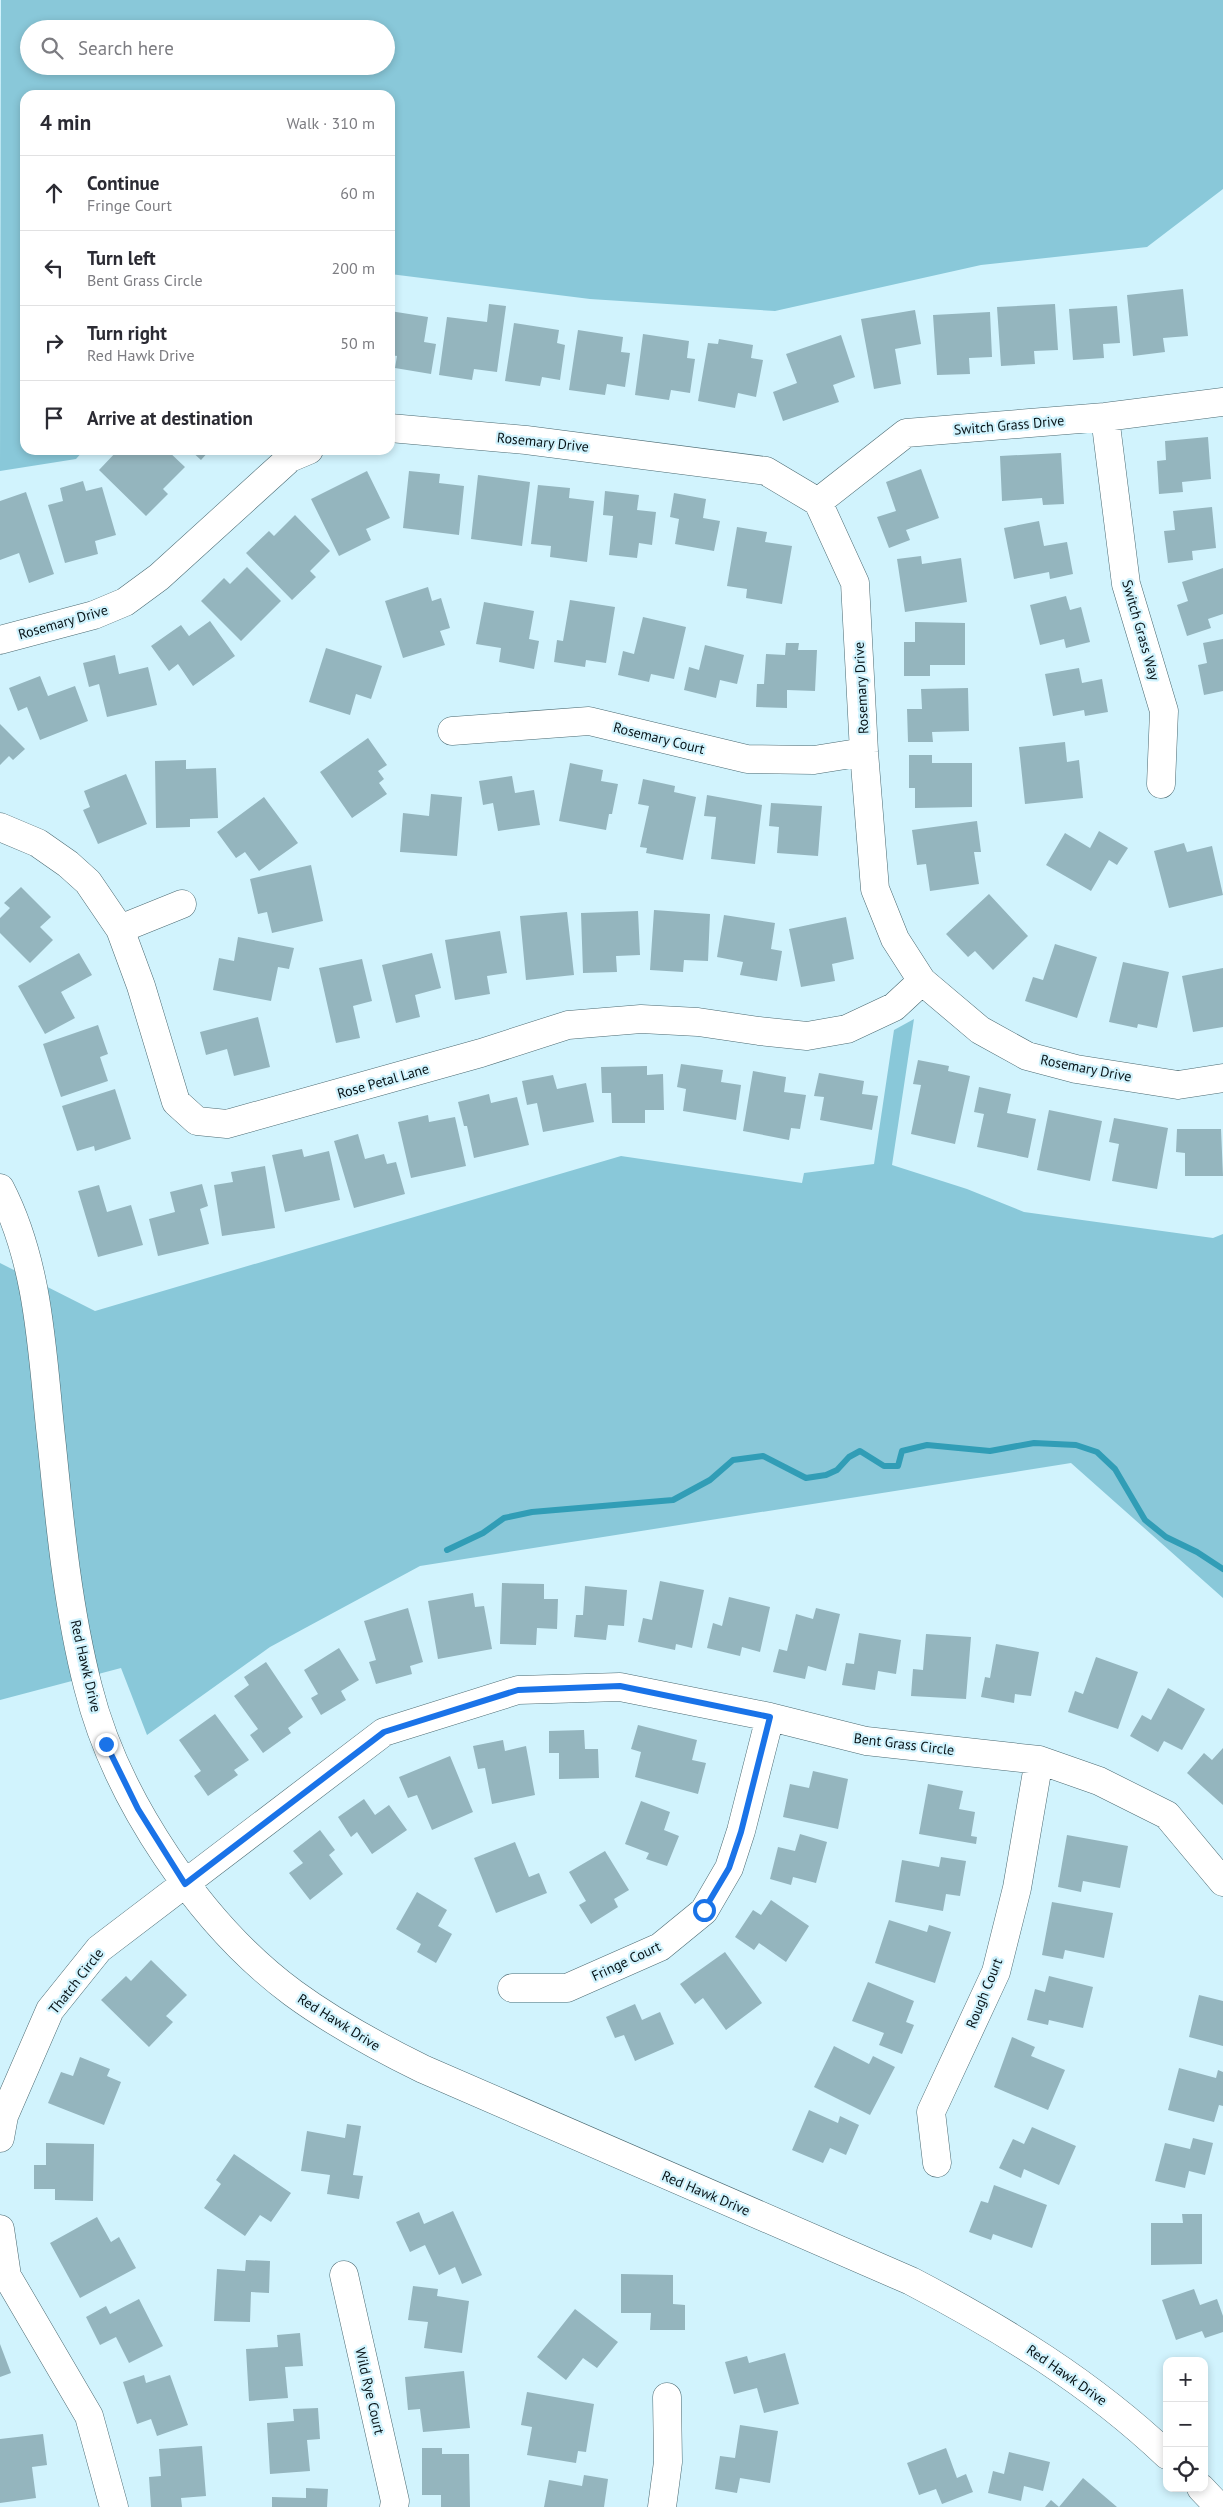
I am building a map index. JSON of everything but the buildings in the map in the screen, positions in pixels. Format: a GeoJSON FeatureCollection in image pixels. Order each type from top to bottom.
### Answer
{"type":"FeatureCollection","features":[{"type":"Feature","properties":{"kind":"street","name":"Switch Grass Drive"},"geometry":{"type":"LineString","coordinates":[[818,502],[906,433],[1106,417],[1223,402]]}},
{"type":"Feature","properties":{"kind":"street","name":"Switch Grass Way"},"geometry":{"type":"LineString","coordinates":[[1106,417],[1126,584],[1164,711],[1161,784]]}},
{"type":"Feature","properties":{"kind":"street","name":"Rosemary Drive"},"geometry":{"type":"LineString","coordinates":[[395,428],[526,440],[766,471],[818,502],[855,583],[864,752],[875,889],[895,939],[922,981],[980,1030],[1026,1056],[1076,1069],[1178,1085],[1223,1078]]}},
{"type":"Feature","properties":{"kind":"street","name":"Rosemary Drive"},"geometry":{"type":"LineString","coordinates":[[0,640],[94,615],[125,602],[159,577],[290,458],[298,455]]}},
{"type":"Feature","properties":{"kind":"street","name":"Rosemary Court"},"geometry":{"type":"LineString","coordinates":[[452,731],[589,720],[747,759],[814,760],[864,752]]}},
{"type":"Feature","properties":{"kind":"street","name":"Rose Petal Lane"},"geometry":{"type":"LineString","coordinates":[[0,827],[38,843],[68,864],[88,882],[120,929],[141,986],[176,1102],[197,1121],[227,1124],[481,1053],[568,1025],[641,1019],[698,1022],[808,1036],[847,1029],[894,1007],[922,981]]}},
{"type":"Feature","properties":{"kind":"street"},"geometry":{"type":"LineString","coordinates":[[120,929],[182,904]]}},
{"type":"Feature","properties":{"kind":"street","name":"Red Hawk Drive"},"geometry":{"type":"LineString","coordinates":[[0,1188],[27,1256],[35,1292],[58,1504],[80,1654],[88,1689],[106,1744],[138,1809],[185,1884],[252,1958],[292,1992],[376,2047],[423,2070],[911,2281],[961,2307],[1014,2337],[1086,2387],[1108,2403],[1163,2451]]}},
{"type":"Feature","properties":{"kind":"street","name":"Bent Grass Circle"},"geometry":{"type":"LineString","coordinates":[[185,1884],[384,1732],[518,1690],[620,1686],[770,1717],[866,1741],[1039,1760],[1099,1781],[1167,1815],[1223,1882]]}},
{"type":"Feature","properties":{"kind":"street","name":"Fringe Court"},"geometry":{"type":"LineString","coordinates":[[512,1988],[567,1988],[660,1947],[704,1910],[729,1868],[741,1832],[770,1717]]}},
{"type":"Feature","properties":{"kind":"street","name":"Rough Court"},"geometry":{"type":"LineString","coordinates":[[937,2163],[931,2112],[996,1972],[1016,1888],[1039,1760]]}},
{"type":"Feature","properties":{"kind":"street","name":"Thatch Circle"},"geometry":{"type":"LineString","coordinates":[[0,2138],[4,2116],[50,2010],[98,1949],[185,1884]]}},
{"type":"Feature","properties":{"kind":"street"},"geometry":{"type":"LineString","coordinates":[[0,2229],[3,2277],[89,2416],[114,2507]]}},
{"type":"Feature","properties":{"kind":"street","name":"Wild Rye Court"},"geometry":{"type":"LineString","coordinates":[[344,2275],[395,2501],[394,2507]]}},
{"type":"Feature","properties":{"kind":"street"},"geometry":{"type":"LineString","coordinates":[[662,2507],[668,2462],[667,2397]]}},
{"type":"Feature","properties":{"kind":"street"},"geometry":{"type":"LineString","coordinates":[[1206,2492],[1219,2507]]}},
{"type":"Feature","properties":{"kind":"shaded area"},"geometry":{"type":"Polygon","coordinates":[[[1,0],[1223,0],[1223,189],[1147,247],[981,265],[775,311],[590,299],[395,275],[395,90],[20,90],[20,455],[80,455],[76,459],[0,471],[1,0]]]}},
{"type":"Feature","properties":{"kind":"shaded area"},"geometry":{"type":"Polygon","coordinates":[[[914,1019],[892,1165],[967,1189],[1024,1212],[1213,1238],[1223,1234],[1223,1598],[1071,1463],[420,1566],[270,1647],[147,1735],[121,1668],[0,1700],[0,1263],[95,1311],[621,1156],[802,1183],[804,1173],[874,1164],[894,1030],[914,1019]]]}},
{"type":"Feature","properties":{"kind":"waterway"},"geometry":{"type":"LineString","coordinates":[[447,1550],[483,1533],[504,1518],[532,1512],[673,1500],[710,1480],[733,1460],[763,1456],[806,1478],[826,1475],[837,1470],[849,1457],[860,1451],[884,1466],[898,1466],[902,1451],[927,1445],[990,1451],[1034,1443],[1076,1445],[1097,1452],[1115,1469],[1145,1520],[1166,1537],[1197,1552],[1223,1569]]}},
{"type":"Feature","properties":{"kind":"route"},"geometry":{"type":"LineString","coordinates":[[106,1744],[138,1809],[185,1884],[384,1732],[518,1690],[620,1686],[770,1717],[741,1832],[729,1868],[704,1910]]}}]}
